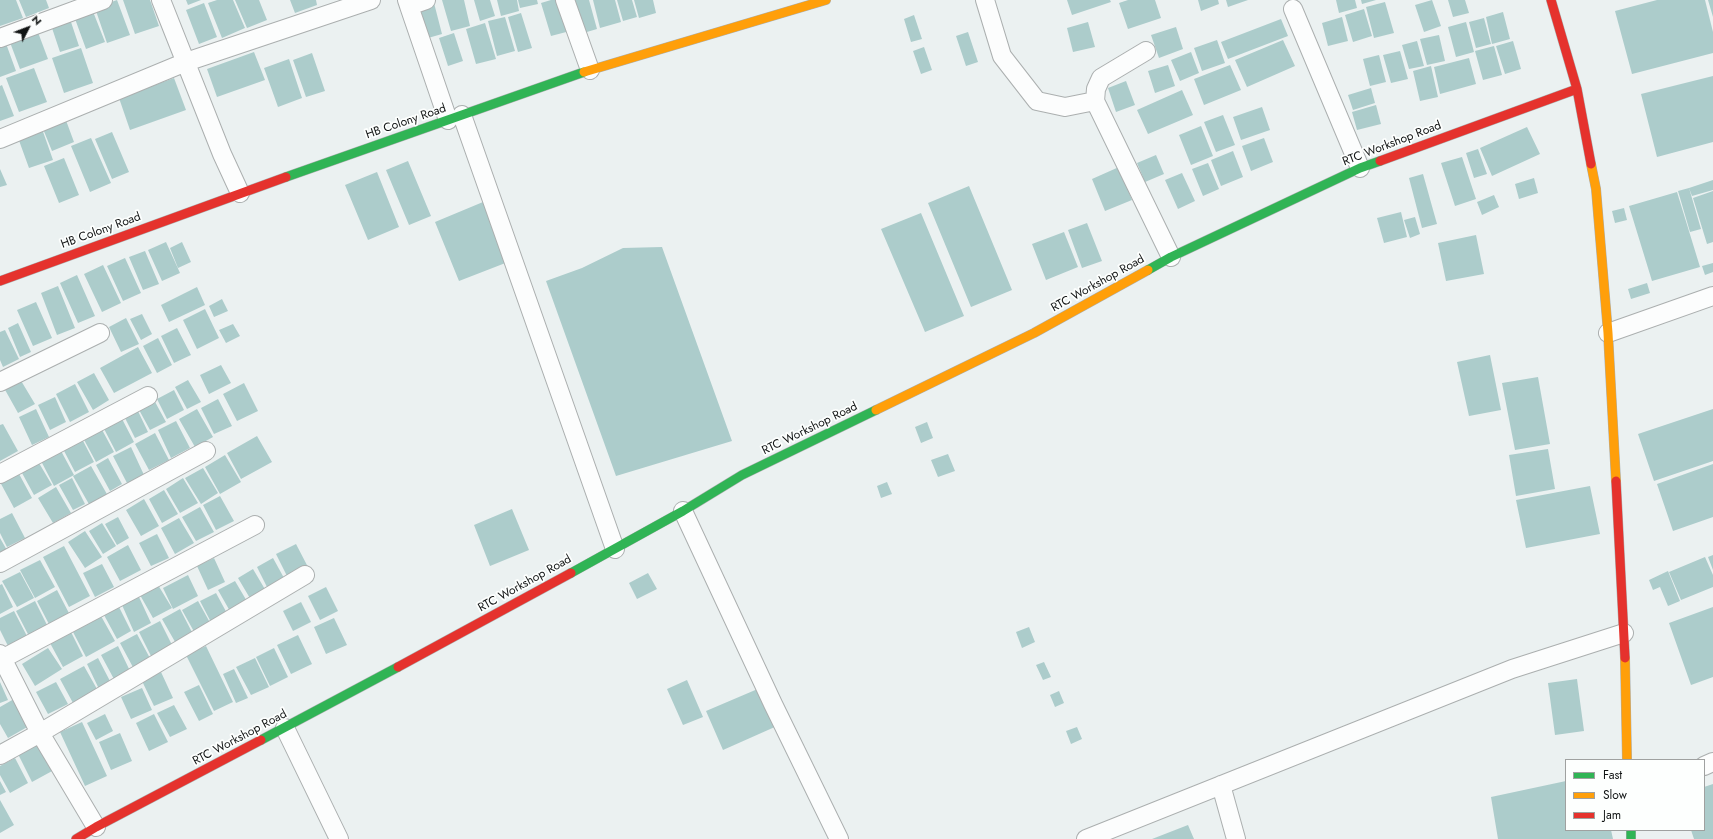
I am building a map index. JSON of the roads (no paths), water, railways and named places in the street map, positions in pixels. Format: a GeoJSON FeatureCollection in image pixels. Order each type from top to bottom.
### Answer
{"type":"FeatureCollection","features":[{"type":"Feature","properties":{"kind":"street"},"geometry":{"type":"LineString","coordinates":[[0,38],[103,0]]}},
{"type":"Feature","properties":{"kind":"street"},"geometry":{"type":"LineString","coordinates":[[161,0],[222,154],[240,193]]}},
{"type":"Feature","properties":{"kind":"street"},"geometry":{"type":"LineString","coordinates":[[0,139],[186,62],[371,0]]}},
{"type":"Feature","properties":{"kind":"street"},"geometry":{"type":"LineString","coordinates":[[426,0],[408,3],[455,117],[615,548]]}},
{"type":"Feature","properties":{"kind":"street"},"geometry":{"type":"LineString","coordinates":[[565,0],[590,70]]}},
{"type":"Feature","properties":{"kind":"street","name":"HB Colony Road"},"geometry":{"type":"LineString","coordinates":[[0,281],[240,193],[590,70],[823,0]]}},
{"type":"Feature","properties":{"kind":"street"},"geometry":{"type":"LineString","coordinates":[[985,0],[1002,56],[1037,101],[1065,107],[1095,101]]}},
{"type":"Feature","properties":{"kind":"street"},"geometry":{"type":"LineString","coordinates":[[1551,0],[1577,89],[1596,189],[1608,333],[1624,633],[1627,759]]}},
{"type":"Feature","properties":{"kind":"street"},"geometry":{"type":"LineString","coordinates":[[1293,10],[1360,168]]}},
{"type":"Feature","properties":{"kind":"street"},"geometry":{"type":"LineString","coordinates":[[1146,51],[1101,78],[1096,89],[1095,101],[1171,257]]}},
{"type":"Feature","properties":{"kind":"street","name":"RTC Workshop Road"},"geometry":{"type":"LineString","coordinates":[[76,839],[96,827],[285,728],[683,511],[742,475],[1034,333],[1171,257],[1360,168],[1577,89]]}},
{"type":"Feature","properties":{"kind":"street"},"geometry":{"type":"LineString","coordinates":[[1608,333],[1713,296]]}},
{"type":"Feature","properties":{"kind":"street"},"geometry":{"type":"LineString","coordinates":[[0,382],[100,333]]}},
{"type":"Feature","properties":{"kind":"street"},"geometry":{"type":"LineString","coordinates":[[0,474],[148,396]]}},
{"type":"Feature","properties":{"kind":"street"},"geometry":{"type":"LineString","coordinates":[[0,563],[206,451]]}},
{"type":"Feature","properties":{"kind":"street"},"geometry":{"type":"LineString","coordinates":[[683,511],[773,704],[839,839]]}},
{"type":"Feature","properties":{"kind":"street"},"geometry":{"type":"LineString","coordinates":[[96,827],[40,733],[1,658],[256,525]]}},
{"type":"Feature","properties":{"kind":"street"},"geometry":{"type":"LineString","coordinates":[[0,755],[40,733],[305,575]]}},
{"type":"Feature","properties":{"kind":"street"},"geometry":{"type":"LineString","coordinates":[[1086,839],[1512,669],[1624,633]]}},
{"type":"Feature","properties":{"kind":"street"},"geometry":{"type":"LineString","coordinates":[[285,728],[339,839]]}},
{"type":"Feature","properties":{"kind":"street"},"geometry":{"type":"LineString","coordinates":[[1221,785],[1236,839]]}}]}
